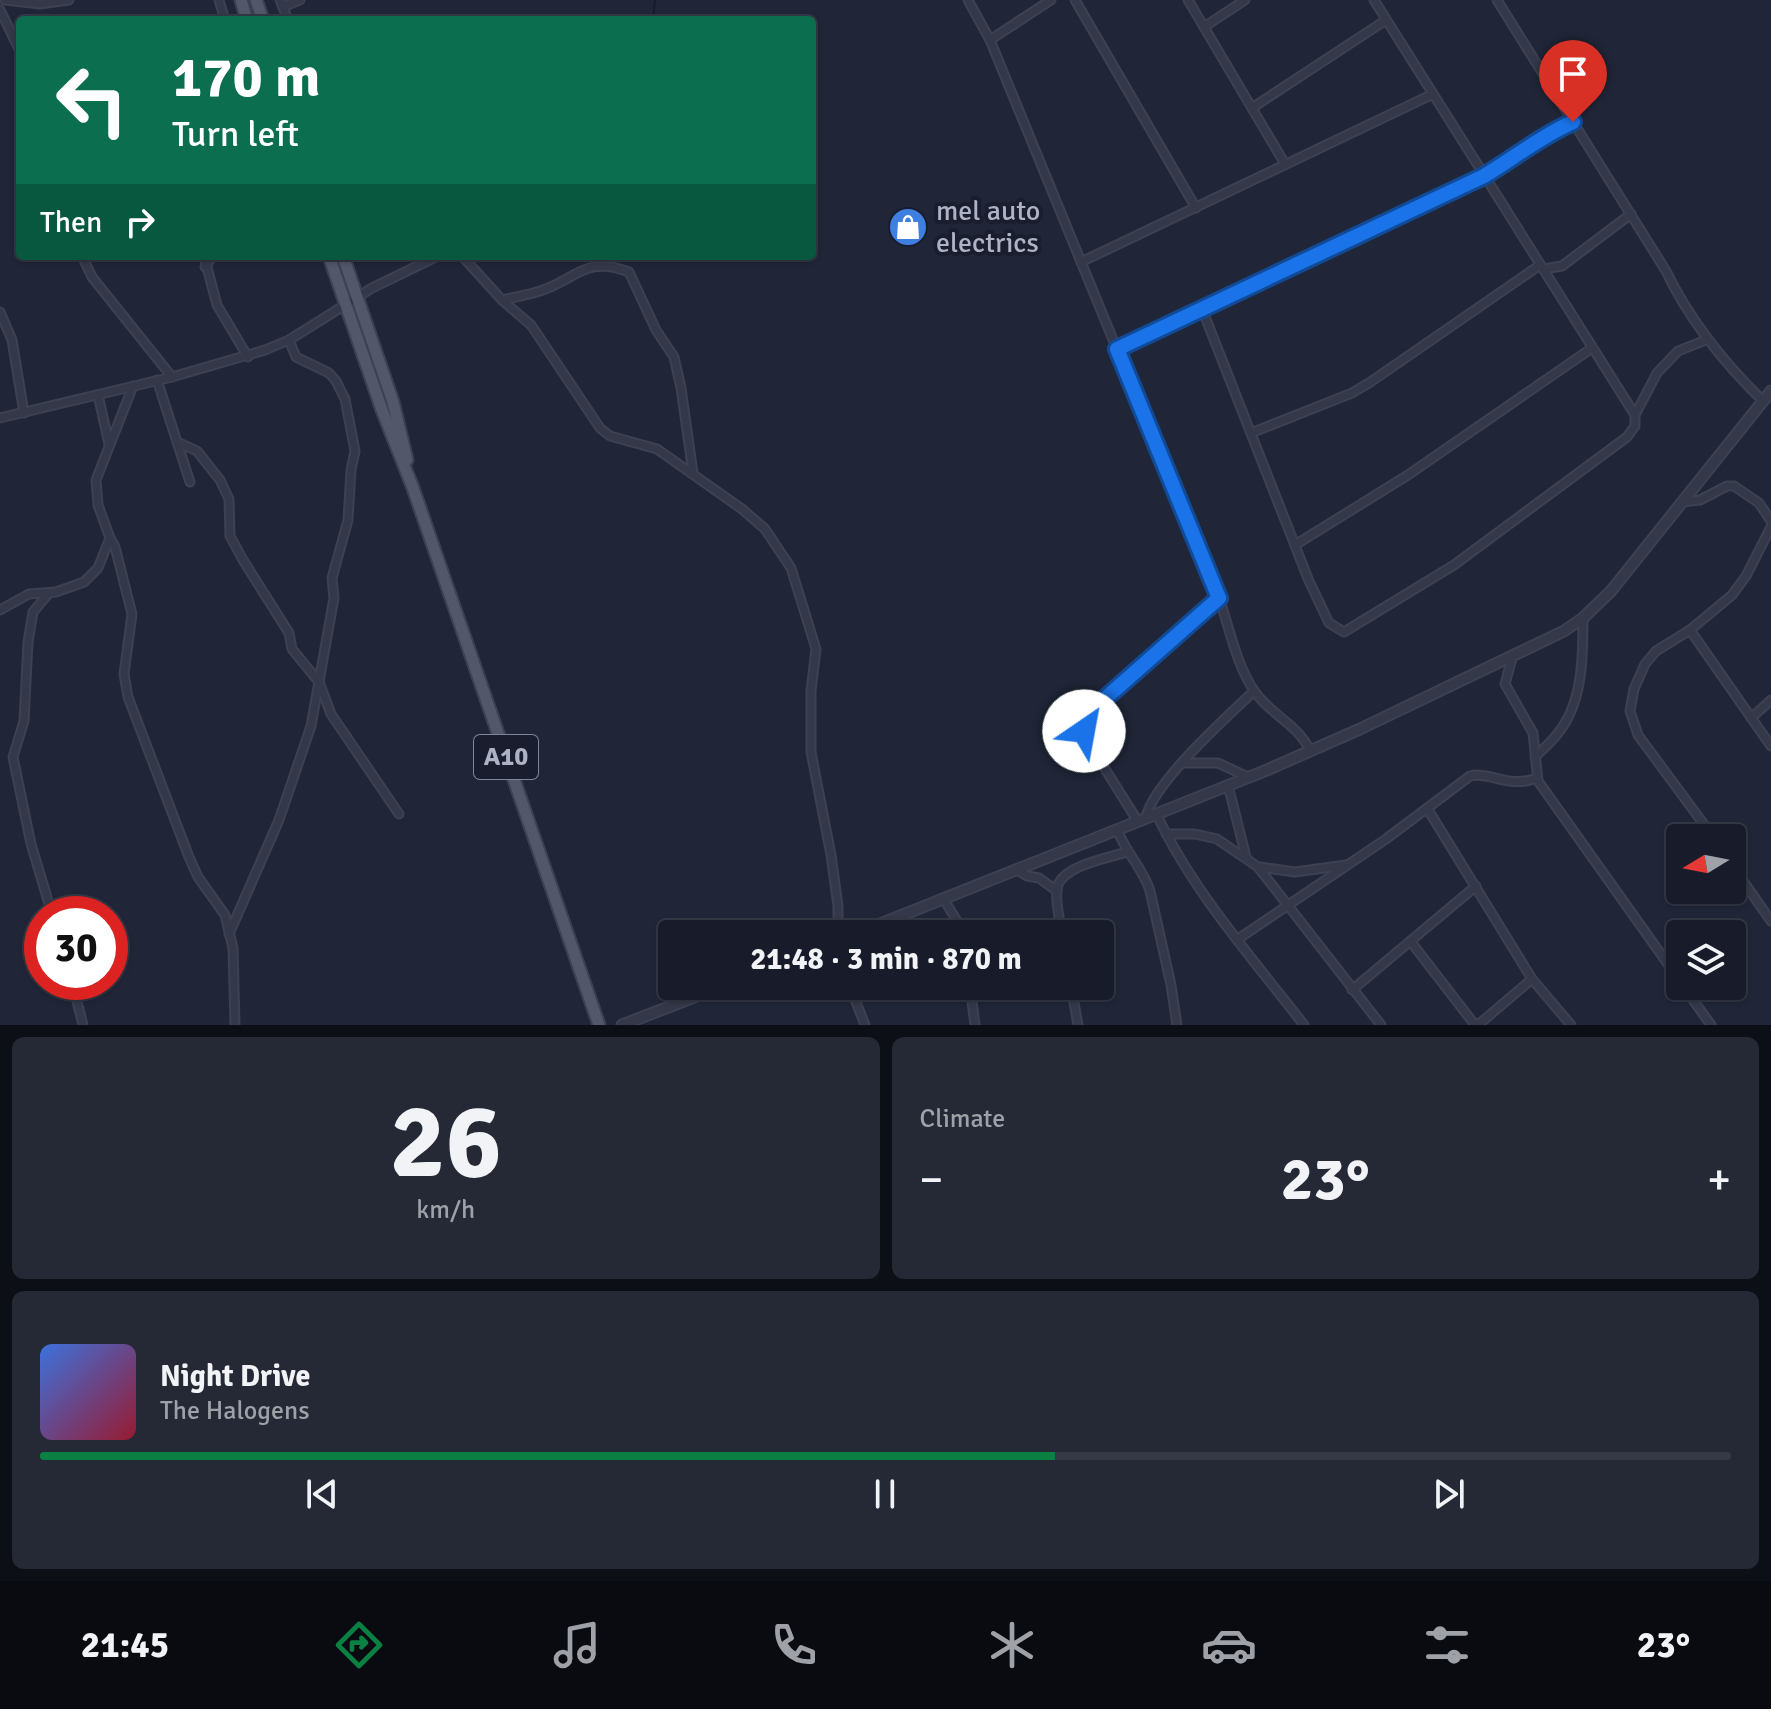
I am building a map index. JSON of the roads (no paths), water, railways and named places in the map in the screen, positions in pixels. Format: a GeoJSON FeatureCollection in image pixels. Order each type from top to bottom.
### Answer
{"type":"FeatureCollection","features":[{"type":"Feature","properties":{"kind":"main road","name":"A10"},"geometry":{"type":"LineString","coordinates":[[330,260],[382,410],[413,488],[599,1025]]}},
{"type":"Feature","properties":{"kind":"main road","name":"A10"},"geometry":{"type":"LineString","coordinates":[[344,260],[393,402],[413,488]]}},
{"type":"Feature","properties":{"kind":"street"},"geometry":{"type":"LineString","coordinates":[[5,0],[40,4],[69,0]]}},
{"type":"Feature","properties":{"kind":"street"},"geometry":{"type":"LineString","coordinates":[[281,3],[300,0]]}},
{"type":"Feature","properties":{"kind":"street"},"geometry":{"type":"LineString","coordinates":[[968,0],[990,40],[1219,598],[1244,671],[1254,691],[1299,732],[1310,751]]}},
{"type":"Feature","properties":{"kind":"street"},"geometry":{"type":"LineString","coordinates":[[990,40],[1051,0]]}},
{"type":"Feature","properties":{"kind":"street"},"geometry":{"type":"LineString","coordinates":[[1075,0],[1196,208]]}},
{"type":"Feature","properties":{"kind":"street"},"geometry":{"type":"LineString","coordinates":[[1188,0],[1285,164]]}},
{"type":"Feature","properties":{"kind":"street"},"geometry":{"type":"LineString","coordinates":[[1204,27],[1245,0]]}},
{"type":"Feature","properties":{"kind":"street"},"geometry":{"type":"LineString","coordinates":[[1374,0],[1635,415]]}},
{"type":"Feature","properties":{"kind":"street"},"geometry":{"type":"LineString","coordinates":[[1497,0],[1666,271],[1682,305],[1706,340],[1763,401]]}},
{"type":"Feature","properties":{"kind":"street"},"geometry":{"type":"LineString","coordinates":[[1,14],[16,43]]}},
{"type":"Feature","properties":{"kind":"street"},"geometry":{"type":"LineString","coordinates":[[1252,108],[1386,20]]}},
{"type":"Feature","properties":{"kind":"street"},"geometry":{"type":"LineString","coordinates":[[1081,262],[1433,94]]}},
{"type":"Feature","properties":{"kind":"street"},"geometry":{"type":"LineString","coordinates":[[1117,349],[1484,176],[1520,155],[1549,132],[1573,122]]}},
{"type":"Feature","properties":{"kind":"street"},"geometry":{"type":"LineString","coordinates":[[1251,433],[1352,393],[1541,267],[1562,266],[1631,214]]}},
{"type":"Feature","properties":{"kind":"street"},"geometry":{"type":"LineString","coordinates":[[84,260],[92,277],[172,377]]}},
{"type":"Feature","properties":{"kind":"street"},"geometry":{"type":"LineString","coordinates":[[204,260],[217,305],[248,357]]}},
{"type":"Feature","properties":{"kind":"street"},"geometry":{"type":"LineString","coordinates":[[205,267],[210,260]]}},
{"type":"Feature","properties":{"kind":"street"},"geometry":{"type":"LineString","coordinates":[[0,418],[248,357],[289,340],[372,288],[430,260]]}},
{"type":"Feature","properties":{"kind":"street"},"geometry":{"type":"LineString","coordinates":[[466,260],[502,300],[531,325],[600,428],[610,436],[657,449],[693,473],[765,529],[786,558],[816,649],[811,691],[811,752],[831,855],[838,920]]}},
{"type":"Feature","properties":{"kind":"street"},"geometry":{"type":"LineString","coordinates":[[502,300],[541,291],[578,270],[609,264],[629,272],[656,330],[674,357],[693,473]]}},
{"type":"Feature","properties":{"kind":"street"},"geometry":{"type":"LineString","coordinates":[[1202,309],[1329,623],[1344,632],[1454,565],[1627,437],[1635,426],[1635,415],[1657,373],[1678,351],[1706,340]]}},
{"type":"Feature","properties":{"kind":"street"},"geometry":{"type":"LineString","coordinates":[[0,312],[12,340],[24,413]]}},
{"type":"Feature","properties":{"kind":"street"},"geometry":{"type":"LineString","coordinates":[[229,934],[279,820],[311,726],[334,598],[332,578],[349,514],[355,451],[345,399],[336,381],[325,371],[296,357],[289,340]]}},
{"type":"Feature","properties":{"kind":"street"},"geometry":{"type":"LineString","coordinates":[[1295,545],[1408,475],[1592,348]]}},
{"type":"Feature","properties":{"kind":"street"},"geometry":{"type":"LineString","coordinates":[[157,380],[190,482]]}},
{"type":"Feature","properties":{"kind":"street"},"geometry":{"type":"LineString","coordinates":[[133,386],[96,480],[95,490],[115,547],[132,614],[124,674],[128,697],[189,857],[203,884],[220,905],[229,934],[235,975],[235,1025]]}},
{"type":"Feature","properties":{"kind":"street"},"geometry":{"type":"LineString","coordinates":[[889,920],[1310,751],[1564,631],[1583,618],[1611,591],[1771,391]]}},
{"type":"Feature","properties":{"kind":"street"},"geometry":{"type":"LineString","coordinates":[[98,395],[109,446]]}},
{"type":"Feature","properties":{"kind":"street"},"geometry":{"type":"LineString","coordinates":[[177,442],[197,451],[220,480],[229,499],[230,536],[289,633],[292,649],[319,682],[331,714],[399,814]]}},
{"type":"Feature","properties":{"kind":"street"},"geometry":{"type":"LineString","coordinates":[[1681,502],[1700,500],[1727,486],[1734,486],[1759,503],[1771,524],[1739,586],[1690,630],[1649,658],[1634,689],[1631,719],[1643,741],[1704,824]]}},
{"type":"Feature","properties":{"kind":"street"},"geometry":{"type":"LineString","coordinates":[[0,610],[29,594],[49,593],[78,585],[91,576],[104,557],[110,538]]}},
{"type":"Feature","properties":{"kind":"street"},"geometry":{"type":"LineString","coordinates":[[47,896],[31,844],[13,757],[24,721],[28,642],[33,612],[49,593]]}},
{"type":"Feature","properties":{"kind":"street"},"geometry":{"type":"LineString","coordinates":[[1142,819],[1087,740],[1084,731],[1086,721],[1100,703],[1219,598]]}},
{"type":"Feature","properties":{"kind":"street"},"geometry":{"type":"LineString","coordinates":[[1535,757],[1568,720],[1581,668],[1583,618]]}},
{"type":"Feature","properties":{"kind":"street"},"geometry":{"type":"LineString","coordinates":[[1690,630],[1771,746]]}},
{"type":"Feature","properties":{"kind":"street"},"geometry":{"type":"LineString","coordinates":[[1512,658],[1505,676],[1506,689],[1531,727],[1537,778],[1666,961]]}},
{"type":"Feature","properties":{"kind":"street"},"geometry":{"type":"LineString","coordinates":[[1142,819],[1149,802],[1181,763],[1254,691]]}},
{"type":"Feature","properties":{"kind":"street"},"geometry":{"type":"LineString","coordinates":[[1751,718],[1771,700]]}},
{"type":"Feature","properties":{"kind":"street"},"geometry":{"type":"LineString","coordinates":[[1181,763],[1218,763],[1248,777]]}},
{"type":"Feature","properties":{"kind":"street"},"geometry":{"type":"LineString","coordinates":[[1238,939],[1474,774],[1511,783],[1537,778]]}},
{"type":"Feature","properties":{"kind":"street"},"geometry":{"type":"LineString","coordinates":[[1228,785],[1246,857]]}},
{"type":"Feature","properties":{"kind":"street"},"geometry":{"type":"LineString","coordinates":[[1427,808],[1532,979],[1571,1025]]}},
{"type":"Feature","properties":{"kind":"street"},"geometry":{"type":"LineString","coordinates":[[1156,813],[1166,834],[1238,939],[1304,1025]]}},
{"type":"Feature","properties":{"kind":"street"},"geometry":{"type":"LineString","coordinates":[[1117,829],[1150,891],[1177,1025]]}},
{"type":"Feature","properties":{"kind":"street"},"geometry":{"type":"LineString","coordinates":[[1166,834],[1195,834],[1217,839],[1258,867],[1381,1025]]}},
{"type":"Feature","properties":{"kind":"street"},"geometry":{"type":"LineString","coordinates":[[1060,920],[1057,891],[1061,880],[1068,873],[1127,852]]}},
{"type":"Feature","properties":{"kind":"street"},"geometry":{"type":"LineString","coordinates":[[1258,867],[1295,872],[1349,864]]}},
{"type":"Feature","properties":{"kind":"street"},"geometry":{"type":"LineString","coordinates":[[1016,869],[1027,876],[1039,878],[1057,891]]}},
{"type":"Feature","properties":{"kind":"street"},"geometry":{"type":"LineString","coordinates":[[1746,885],[1771,921]]}},
{"type":"Feature","properties":{"kind":"street"},"geometry":{"type":"LineString","coordinates":[[1352,990],[1476,886]]}},
{"type":"Feature","properties":{"kind":"street"},"geometry":{"type":"LineString","coordinates":[[943,898],[956,920]]}},
{"type":"Feature","properties":{"kind":"street"},"geometry":{"type":"LineString","coordinates":[[1411,942],[1477,1025],[1532,979]]}},
{"type":"Feature","properties":{"kind":"street"},"geometry":{"type":"LineString","coordinates":[[77,1000],[83,1025]]}},
{"type":"Feature","properties":{"kind":"street"},"geometry":{"type":"LineString","coordinates":[[622,1025],[641,1021],[690,1000]]}},
{"type":"Feature","properties":{"kind":"street"},"geometry":{"type":"LineString","coordinates":[[855,1000],[865,1025]]}},
{"type":"Feature","properties":{"kind":"street"},"geometry":{"type":"LineString","coordinates":[[972,1000],[975,1025]]}},
{"type":"Feature","properties":{"kind":"street"},"geometry":{"type":"LineString","coordinates":[[1074,1000],[1078,1025]]}},
{"type":"Feature","properties":{"kind":"street"},"geometry":{"type":"LineString","coordinates":[[1693,1000],[1711,1025]]}},
{"type":"Feature","properties":{"kind":"waterway"},"geometry":{"type":"LineString","coordinates":[[653,16],[655,0]]}},
{"type":"Feature","properties":{"kind":"place","name":"mel auto electrics"},"geometry":{"type":"Point","coordinates":[908,227]}}]}
